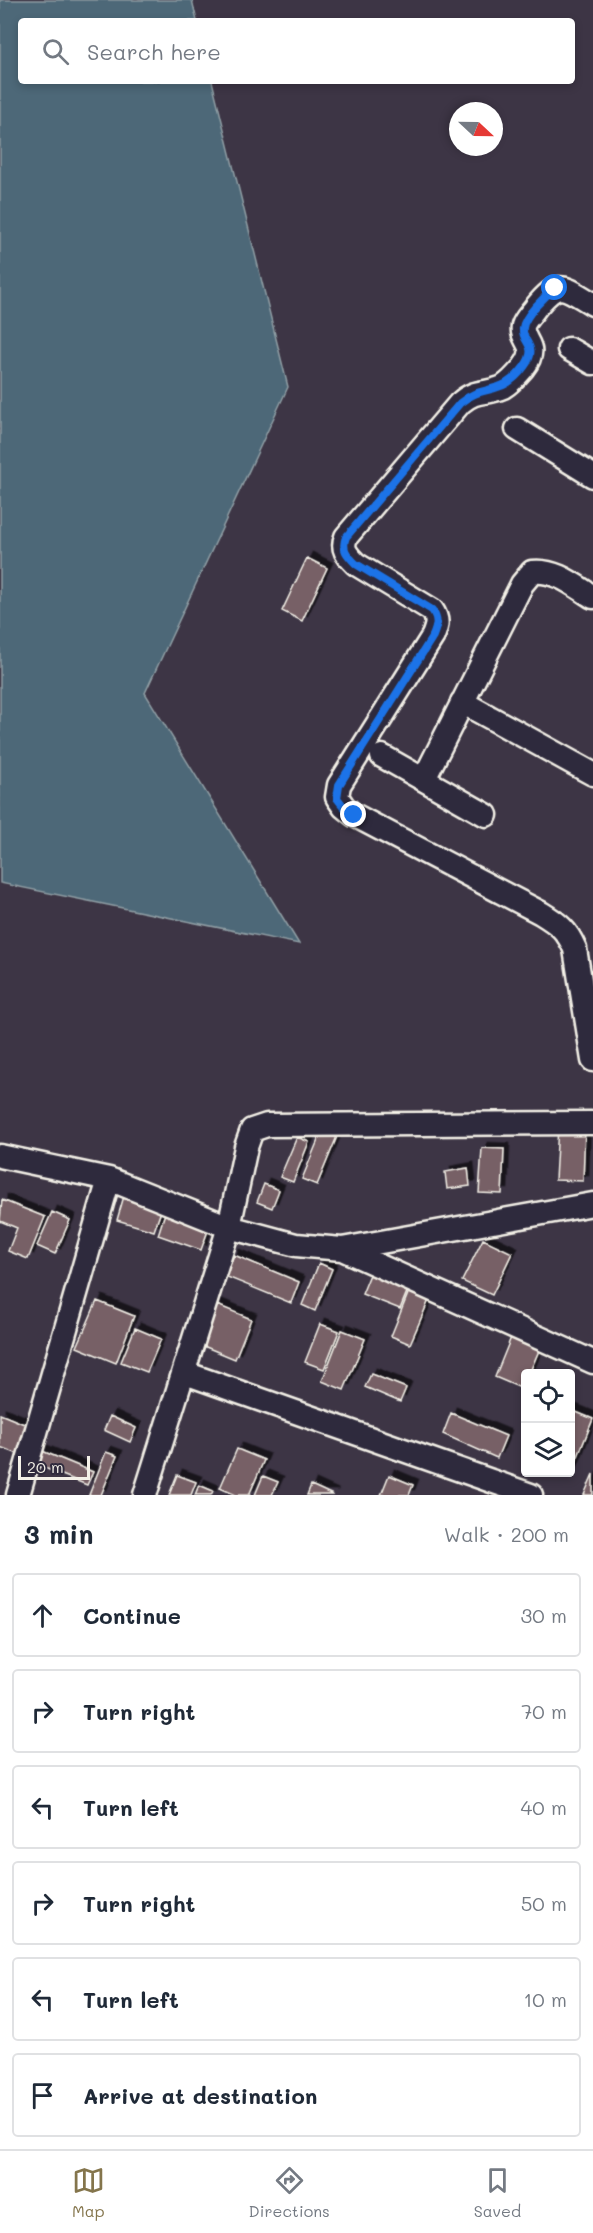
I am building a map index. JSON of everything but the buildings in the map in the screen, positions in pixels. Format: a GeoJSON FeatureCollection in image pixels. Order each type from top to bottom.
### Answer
{"type":"FeatureCollection","features":[{"type":"Feature","properties":{"kind":"street"},"geometry":{"type":"LineString","coordinates":[[593,304],[564,288],[555,288],[548,293],[523,327],[523,334],[530,343],[531,351],[524,367],[502,387],[477,392],[460,403],[346,537],[343,545],[346,554],[356,564],[432,610],[436,616],[437,625],[433,636],[339,785],[337,798],[354,815],[541,913],[557,923],[568,934],[575,949],[593,1060]]}},
{"type":"Feature","properties":{"kind":"street"},"geometry":{"type":"LineString","coordinates":[[569,349],[593,363]]}},
{"type":"Feature","properties":{"kind":"street"},"geometry":{"type":"LineString","coordinates":[[517,429],[593,476]]}},
{"type":"Feature","properties":{"kind":"street"},"geometry":{"type":"LineString","coordinates":[[424,779],[522,584],[532,572],[544,570],[558,575],[593,597]]}},
{"type":"Feature","properties":{"kind":"street"},"geometry":{"type":"LineString","coordinates":[[462,702],[593,774]]}},
{"type":"Feature","properties":{"kind":"street"},"geometry":{"type":"LineString","coordinates":[[382,756],[486,815]]}},
{"type":"Feature","properties":{"kind":"street"},"geometry":{"type":"LineString","coordinates":[[145,1495],[229,1227],[246,1147],[252,1130],[267,1125],[593,1123]]}},
{"type":"Feature","properties":{"kind":"street"},"geometry":{"type":"LineString","coordinates":[[0,1156],[109,1179],[229,1227],[296,1245],[342,1249],[593,1204]]}},
{"type":"Feature","properties":{"kind":"street"},"geometry":{"type":"LineString","coordinates":[[0,1489],[16,1495],[109,1179]]}},
{"type":"Feature","properties":{"kind":"street"},"geometry":{"type":"LineString","coordinates":[[342,1249],[593,1362]]}},
{"type":"Feature","properties":{"kind":"street"},"geometry":{"type":"LineString","coordinates":[[185,1373],[531,1495]]}},
{"type":"Feature","properties":{"kind":"water"},"geometry":{"type":"Polygon","coordinates":[[[0,0],[192,0],[196,18],[18,18],[18,84],[213,84],[288,387],[145,693],[299,944],[0,883],[0,0]]]}},
{"type":"Feature","properties":{"kind":"route"},"geometry":{"type":"LineString","coordinates":[[354,815],[337,798],[339,785],[433,636],[437,625],[436,616],[432,610],[356,564],[346,554],[343,545],[346,537],[460,403],[477,392],[502,387],[524,367],[531,351],[530,343],[523,334],[523,327],[548,293],[555,288]]}}]}
